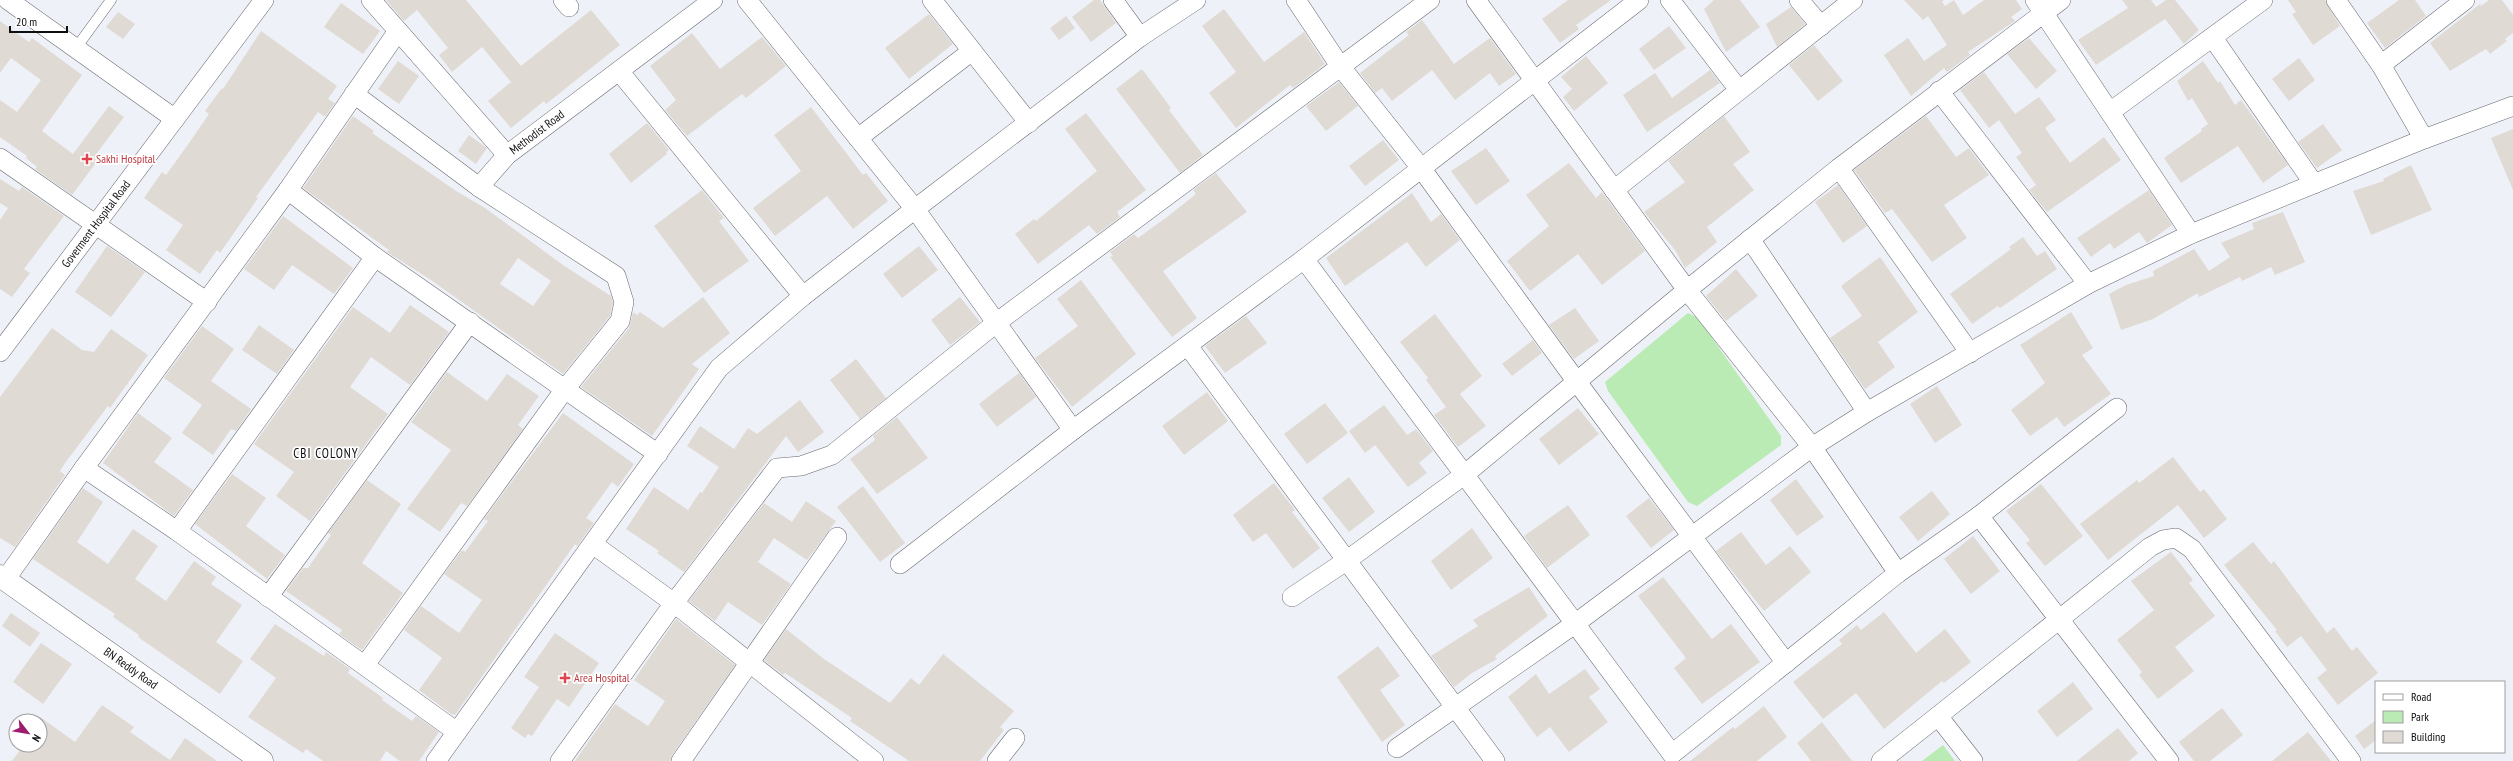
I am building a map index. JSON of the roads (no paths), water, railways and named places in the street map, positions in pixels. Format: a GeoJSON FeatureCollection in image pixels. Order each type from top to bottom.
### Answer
{"type":"FeatureCollection","features":[{"type":"Feature","properties":{"kind":"street"},"geometry":{"type":"LineString","coordinates":[[8,0],[175,119]]}},
{"type":"Feature","properties":{"kind":"street","name":"Goverment Hospital Road"},"geometry":{"type":"LineString","coordinates":[[0,352],[264,0]]}},
{"type":"Feature","properties":{"kind":"street","name":"Methodist Road"},"geometry":{"type":"LineString","coordinates":[[371,0],[507,155],[713,0]]}},
{"type":"Feature","properties":{"kind":"street"},"geometry":{"type":"LineString","coordinates":[[747,0],[915,209],[1073,430]]}},
{"type":"Feature","properties":{"kind":"street"},"geometry":{"type":"LineString","coordinates":[[932,0],[1029,123]]}},
{"type":"Feature","properties":{"kind":"street"},"geometry":{"type":"LineString","coordinates":[[1112,0],[1140,37]]}},
{"type":"Feature","properties":{"kind":"street"},"geometry":{"type":"LineString","coordinates":[[436,761],[594,545],[719,368],[803,296],[915,209],[1140,37],[1196,0]]}},
{"type":"Feature","properties":{"kind":"street"},"geometry":{"type":"LineString","coordinates":[[1296,0],[1340,66],[1421,168],[1577,382],[1786,663]]}},
{"type":"Feature","properties":{"kind":"street"},"geometry":{"type":"LineString","coordinates":[[560,761],[674,603],[777,468],[801,466],[832,455],[996,324],[1430,0]]}},
{"type":"Feature","properties":{"kind":"street"},"geometry":{"type":"LineString","coordinates":[[1476,0],[1687,290],[1812,447],[1898,573]]}},
{"type":"Feature","properties":{"kind":"street"},"geometry":{"type":"LineString","coordinates":[[900,564],[1073,430],[1304,259],[1639,0]]}},
{"type":"Feature","properties":{"kind":"street"},"geometry":{"type":"LineString","coordinates":[[1670,0],[1739,90]]}},
{"type":"Feature","properties":{"kind":"street"},"geometry":{"type":"LineString","coordinates":[[1799,0],[1820,26]]}},
{"type":"Feature","properties":{"kind":"street"},"geometry":{"type":"LineString","coordinates":[[1614,190],[1853,0]]}},
{"type":"Feature","properties":{"kind":"street"},"geometry":{"type":"LineString","coordinates":[[1292,597],[1346,561],[1464,474],[1750,239],[1939,91],[2040,6],[2061,0]]}},
{"type":"Feature","properties":{"kind":"street"},"geometry":{"type":"LineString","coordinates":[[2110,112],[2263,0]]}},
{"type":"Feature","properties":{"kind":"street"},"geometry":{"type":"LineString","coordinates":[[2336,0],[2381,65],[2424,139]]}},
{"type":"Feature","properties":{"kind":"street"},"geometry":{"type":"LineString","coordinates":[[2381,65],[2465,0]]}},
{"type":"Feature","properties":{"kind":"street"},"geometry":{"type":"LineString","coordinates":[[2040,6],[2191,234]]}},
{"type":"Feature","properties":{"kind":"street"},"geometry":{"type":"LineString","coordinates":[[3,578],[288,190],[398,31]]}},
{"type":"Feature","properties":{"kind":"street"},"geometry":{"type":"LineString","coordinates":[[2213,38],[2314,184]]}},
{"type":"Feature","properties":{"kind":"street"},"geometry":{"type":"LineString","coordinates":[[858,138],[972,51]]}},
{"type":"Feature","properties":{"kind":"street"},"geometry":{"type":"LineString","coordinates":[[619,71],[803,296]]}},
{"type":"Feature","properties":{"kind":"street"},"geometry":{"type":"LineString","coordinates":[[1939,91],[2088,284]]}},
{"type":"Feature","properties":{"kind":"street"},"geometry":{"type":"LineString","coordinates":[[354,94],[479,187],[616,276],[624,302],[620,321],[565,389],[365,665]]}},
{"type":"Feature","properties":{"kind":"street"},"geometry":{"type":"LineString","coordinates":[[1397,748],[1576,623],[1812,447],[1867,412],[2088,284],[2191,234],[2424,139],[2513,106]]}},
{"type":"Feature","properties":{"kind":"street"},"geometry":{"type":"LineString","coordinates":[[479,187],[507,155]]}},
{"type":"Feature","properties":{"kind":"street"},"geometry":{"type":"LineString","coordinates":[[0,158],[207,302]]}},
{"type":"Feature","properties":{"kind":"street"},"geometry":{"type":"LineString","coordinates":[[1839,168],[1970,353]]}},
{"type":"Feature","properties":{"kind":"street"},"geometry":{"type":"LineString","coordinates":[[288,190],[375,257],[658,454]]}},
{"type":"Feature","properties":{"kind":"street"},"geometry":{"type":"LineString","coordinates":[[1750,239],[1867,412]]}},
{"type":"Feature","properties":{"kind":"street"},"geometry":{"type":"LineString","coordinates":[[177,531],[375,257]]}},
{"type":"Feature","properties":{"kind":"street"},"geometry":{"type":"LineString","coordinates":[[1304,259],[1576,623],[1673,758],[1786,663],[1898,573],[1979,516],[2117,408]]}},
{"type":"Feature","properties":{"kind":"street"},"geometry":{"type":"LineString","coordinates":[[268,597],[470,322]]}},
{"type":"Feature","properties":{"kind":"street"},"geometry":{"type":"LineString","coordinates":[[1188,346],[1454,708],[1495,761]]}},
{"type":"Feature","properties":{"kind":"street"},"geometry":{"type":"LineString","coordinates":[[84,468],[177,531],[457,732]]}},
{"type":"Feature","properties":{"kind":"street"},"geometry":{"type":"LineString","coordinates":[[1979,516],[2169,761]]}},
{"type":"Feature","properties":{"kind":"street"},"geometry":{"type":"LineString","coordinates":[[681,761],[837,537]]}},
{"type":"Feature","properties":{"kind":"street"},"geometry":{"type":"LineString","coordinates":[[1881,761],[2150,547],[2163,540],[2176,538],[2192,549],[2351,761]]}},
{"type":"Feature","properties":{"kind":"street"},"geometry":{"type":"LineString","coordinates":[[594,545],[674,603],[748,663],[874,761]]}},
{"type":"Feature","properties":{"kind":"street","name":"BN Reddy Road"},"geometry":{"type":"LineString","coordinates":[[3,578],[262,761]]}},
{"type":"Feature","properties":{"kind":"street"},"geometry":{"type":"LineString","coordinates":[[1938,716],[1973,761]]}},
{"type":"Feature","properties":{"kind":"street"},"geometry":{"type":"LineString","coordinates":[[997,761],[1015,738]]}},
{"type":"Feature","properties":{"kind":"lane"},"geometry":{"type":"LineString","coordinates":[[76,48],[110,0]]}},
{"type":"Feature","properties":{"kind":"place","name":"Sakhi Hospital"},"geometry":{"type":"Point","coordinates":[87,159]}},
{"type":"Feature","properties":{"kind":"place","name":"Area Hospital"},"geometry":{"type":"Point","coordinates":[565,678]}},
{"type":"Feature","properties":{"kind":"district","name":"CBI COLONY"},"geometry":{"type":"Point","coordinates":[326,453]}}]}
